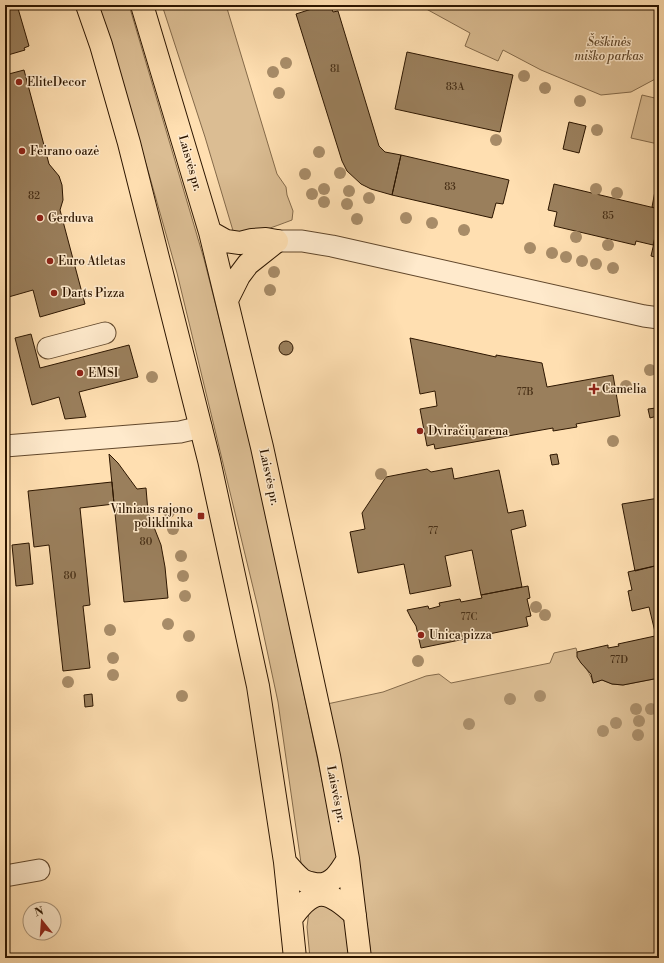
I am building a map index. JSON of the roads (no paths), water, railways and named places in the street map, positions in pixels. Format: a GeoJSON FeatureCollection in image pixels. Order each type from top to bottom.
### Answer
{"type":"FeatureCollection","features":[{"type":"Feature","properties":{"kind":"main road"},"geometry":{"type":"LineString","coordinates":[[87,5],[101,45],[129,143],[201,427],[258,686],[285,862],[295,958]]}},
{"type":"Feature","properties":{"kind":"main road","name":"Laisvės pr."},"geometry":{"type":"LineString","coordinates":[[142,5],[210,232],[269,478],[329,756],[348,859],[360,958]]}},
{"type":"Feature","properties":{"kind":"main road"},"geometry":{"type":"LineString","coordinates":[[210,232],[226,241],[240,243],[266,239],[277,241]]}},
{"type":"Feature","properties":{"kind":"main road"},"geometry":{"type":"LineString","coordinates":[[227,300],[239,276],[248,264],[277,241]]}},
{"type":"Feature","properties":{"kind":"main road"},"geometry":{"type":"LineString","coordinates":[[285,862],[302,880],[320,885],[337,877],[348,859]]}},
{"type":"Feature","properties":{"kind":"main road"},"geometry":{"type":"LineString","coordinates":[[291,919],[304,902],[310,897],[320,895],[338,899],[355,915]]}},
{"type":"Feature","properties":{"kind":"street"},"geometry":{"type":"LineString","coordinates":[[277,241],[302,241],[332,246],[644,316],[659,318]]}},
{"type":"Feature","properties":{"kind":"street"},"geometry":{"type":"LineString","coordinates":[[48,348],[105,333]]}},
{"type":"Feature","properties":{"kind":"street"},"geometry":{"type":"LineString","coordinates":[[5,446],[180,432],[201,427]]}},
{"type":"Feature","properties":{"kind":"street"},"geometry":{"type":"LineString","coordinates":[[5,876],[39,870]]}},
{"type":"Feature","properties":{"kind":"place","name":"EliteDecor"},"geometry":{"type":"Point","coordinates":[19,82]}},
{"type":"Feature","properties":{"kind":"place","name":"Feirano oazė"},"geometry":{"type":"Point","coordinates":[22,151]}},
{"type":"Feature","properties":{"kind":"place","name":"Gerduva"},"geometry":{"type":"Point","coordinates":[40,218]}},
{"type":"Feature","properties":{"kind":"place","name":"Euro Atletas"},"geometry":{"type":"Point","coordinates":[50,261]}},
{"type":"Feature","properties":{"kind":"place","name":"Darts Pizza"},"geometry":{"type":"Point","coordinates":[54,293]}},
{"type":"Feature","properties":{"kind":"place","name":"EMSI"},"geometry":{"type":"Point","coordinates":[80,373]}},
{"type":"Feature","properties":{"kind":"place","name":"Camelia"},"geometry":{"type":"Point","coordinates":[594,389]}},
{"type":"Feature","properties":{"kind":"place","name":"Dviračių arena"},"geometry":{"type":"Point","coordinates":[420,431]}},
{"type":"Feature","properties":{"kind":"place","name":"Vilniaus rajono poliklinika"},"geometry":{"type":"Point","coordinates":[201,516]}},
{"type":"Feature","properties":{"kind":"place","name":"Unica pizza"},"geometry":{"type":"Point","coordinates":[421,635]}},
{"type":"Feature","properties":{"kind":"park label","name":"Šeškinės miško parkas"},"geometry":{"type":"Point","coordinates":[609,49]}}]}
